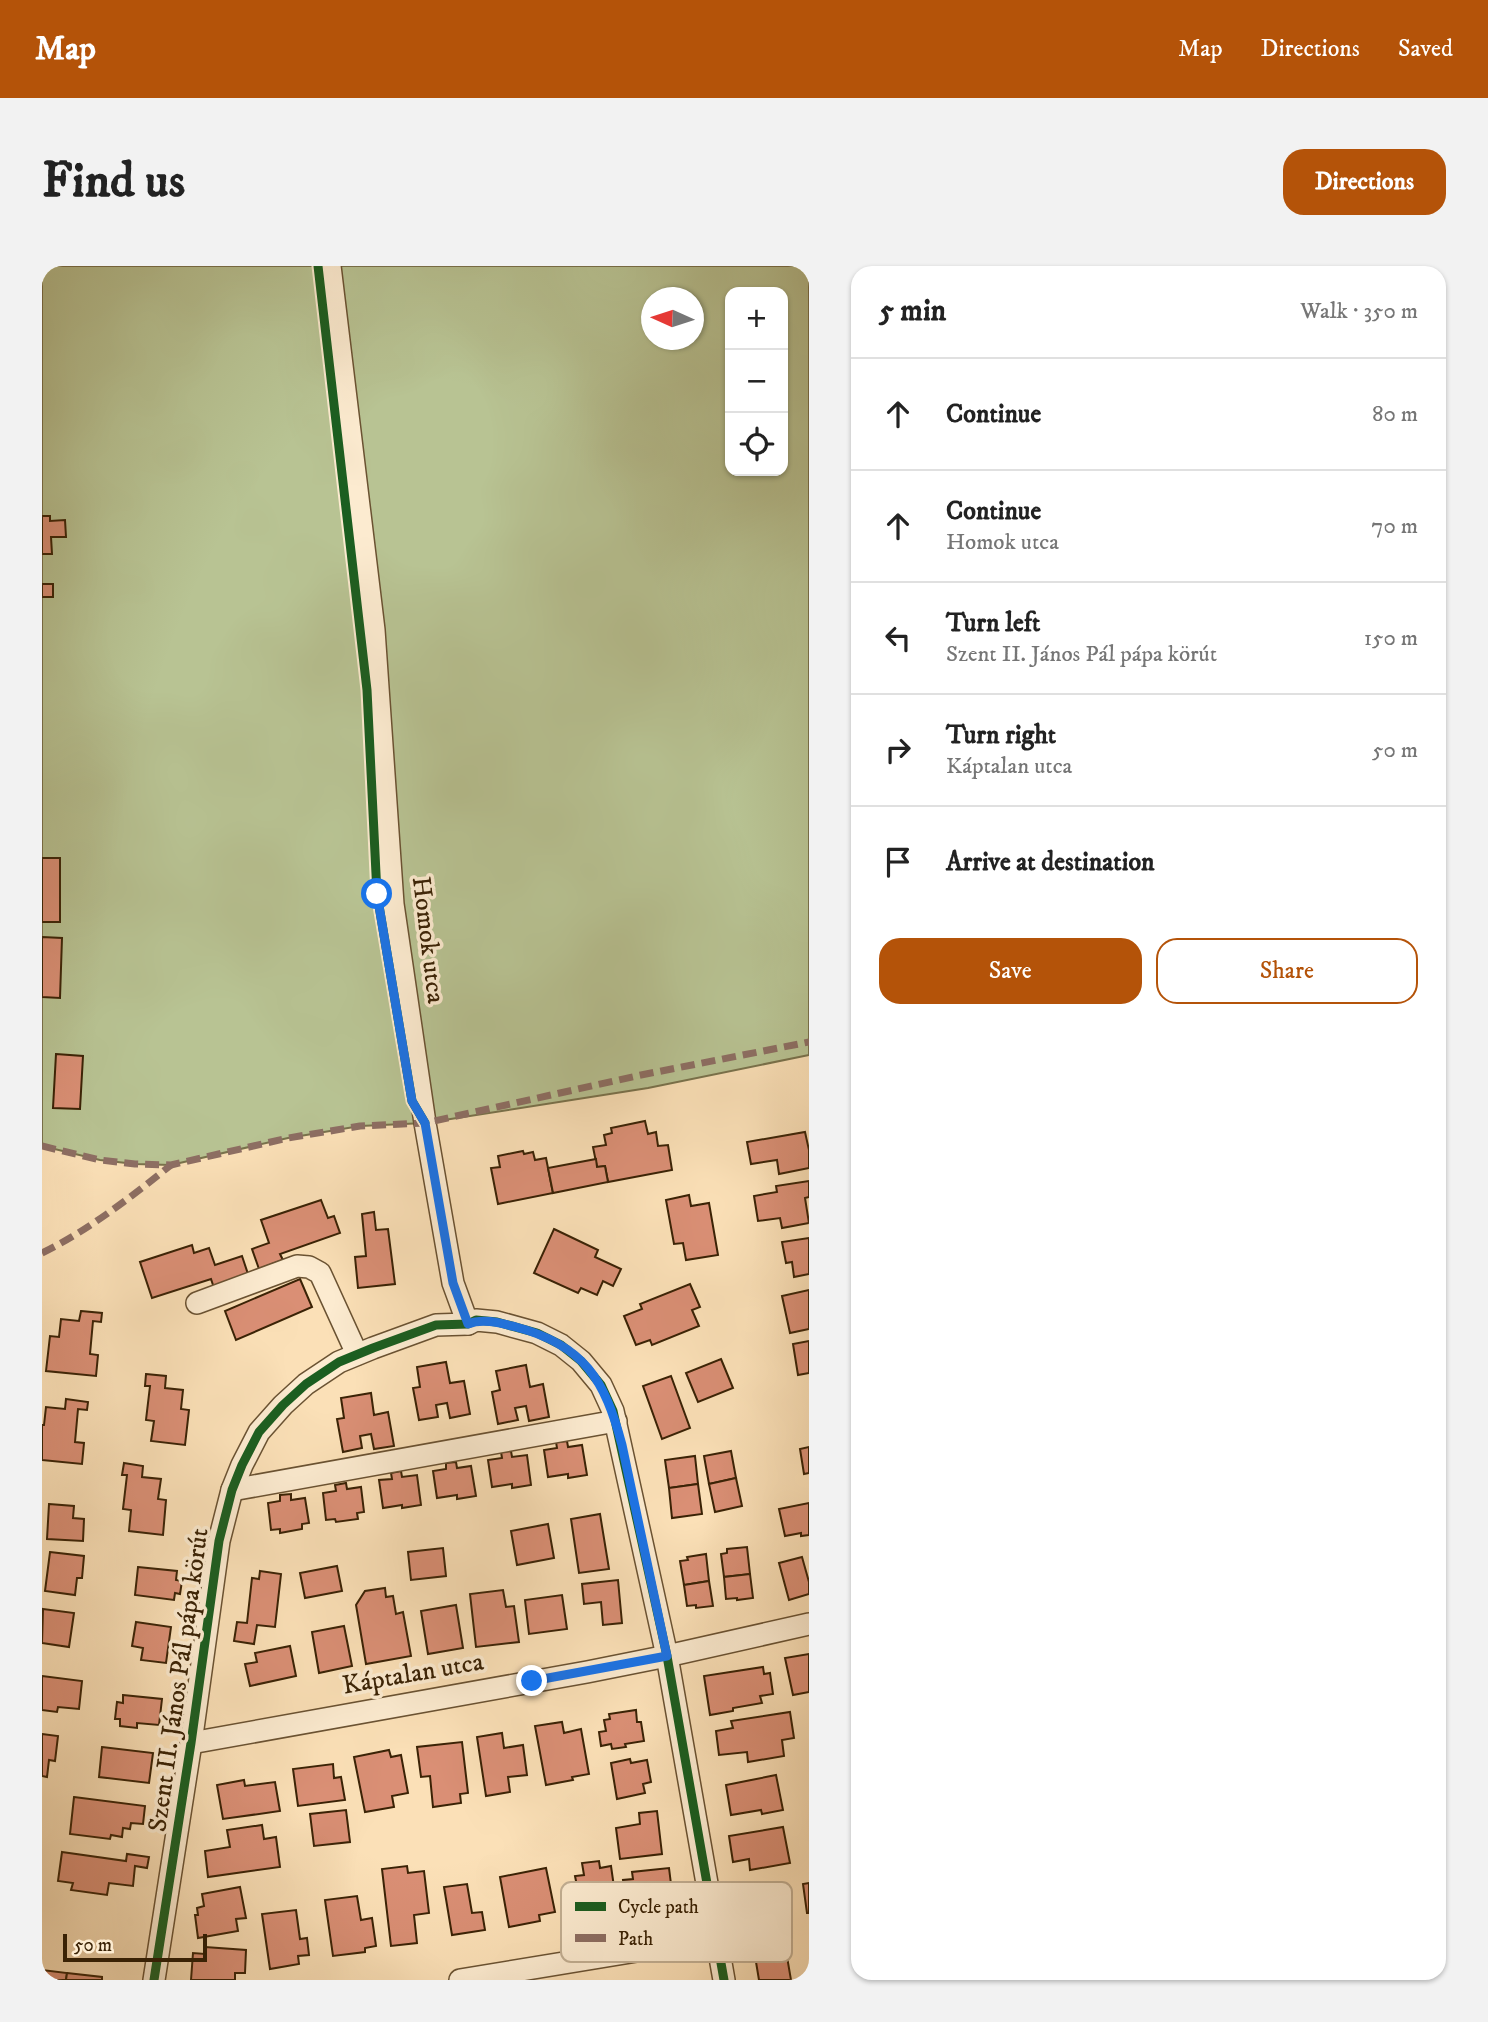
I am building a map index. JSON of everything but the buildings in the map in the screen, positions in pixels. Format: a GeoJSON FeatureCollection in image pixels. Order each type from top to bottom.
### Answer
{"type":"FeatureCollection","features":[{"type":"Feature","properties":{"kind":"street","name":"Homok utca"},"geometry":{"type":"LineString","coordinates":[[330,266],[374,630],[393,904],[425,1123],[453,1283],[468,1324]]}},
{"type":"Feature","properties":{"kind":"street"},"geometry":{"type":"LineString","coordinates":[[197,1303],[297,1266],[309,1266],[320,1273],[357,1354]]}},
{"type":"Feature","properties":{"kind":"street","name":"Szent II. János Pál pápa körút"},"geometry":{"type":"LineString","coordinates":[[155,1980],[219,1541],[232,1490],[242,1465],[259,1432],[306,1384],[357,1354],[436,1325],[468,1324],[476,1320],[496,1322],[537,1333],[561,1345],[582,1361],[601,1385],[616,1421],[667,1656],[706,1882]]}},
{"type":"Feature","properties":{"kind":"street"},"geometry":{"type":"LineString","coordinates":[[232,1490],[616,1421]]}},
{"type":"Feature","properties":{"kind":"street","name":"Káptalan utca"},"geometry":{"type":"LineString","coordinates":[[191,1743],[667,1656],[809,1624]]}},
{"type":"Feature","properties":{"kind":"street"},"geometry":{"type":"LineString","coordinates":[[460,1980],[570,1962]]}},
{"type":"Feature","properties":{"kind":"street","name":"Szent II. János Pál pápa körút"},"geometry":{"type":"LineString","coordinates":[[721,1962],[724,1980]]}},
{"type":"Feature","properties":{"kind":"green space"},"geometry":{"type":"Polygon","coordinates":[[[42,266],[809,266],[809,1055],[648,1088],[425,1123],[360,1126],[288,1138],[171,1165],[100,1160],[42,1146],[42,266]]]}},
{"type":"Feature","properties":{"kind":"marked path"},"geometry":{"type":"LineString","coordinates":[[42,1146],[100,1160],[171,1165],[288,1138],[360,1126],[425,1123],[641,1075],[809,1042]]}},
{"type":"Feature","properties":{"kind":"marked path"},"geometry":{"type":"LineString","coordinates":[[42,1253],[93,1223],[171,1165]]}},
{"type":"Feature","properties":{"kind":"cycle path"},"geometry":{"type":"LineString","coordinates":[[318,266],[367,690],[377,894],[412,1101],[425,1123]]}},
{"type":"Feature","properties":{"kind":"cycle path"},"geometry":{"type":"LineString","coordinates":[[154,1980],[219,1541],[232,1490],[242,1465],[259,1432],[306,1384],[339,1362],[436,1325],[468,1324],[476,1320],[497,1322],[537,1333],[561,1345],[581,1361],[601,1385],[613,1411],[667,1656],[707,1882]]}},
{"type":"Feature","properties":{"kind":"cycle path"},"geometry":{"type":"LineString","coordinates":[[721,1962],[724,1980]]}},
{"type":"Feature","properties":{"kind":"route"},"geometry":{"type":"LineString","coordinates":[[377,894],[412,1101],[425,1123],[453,1283],[468,1324],[476,1320],[496,1322],[537,1333],[561,1345],[582,1361],[601,1385],[613,1411],[622,1445],[667,1656],[532,1681]]}}]}
